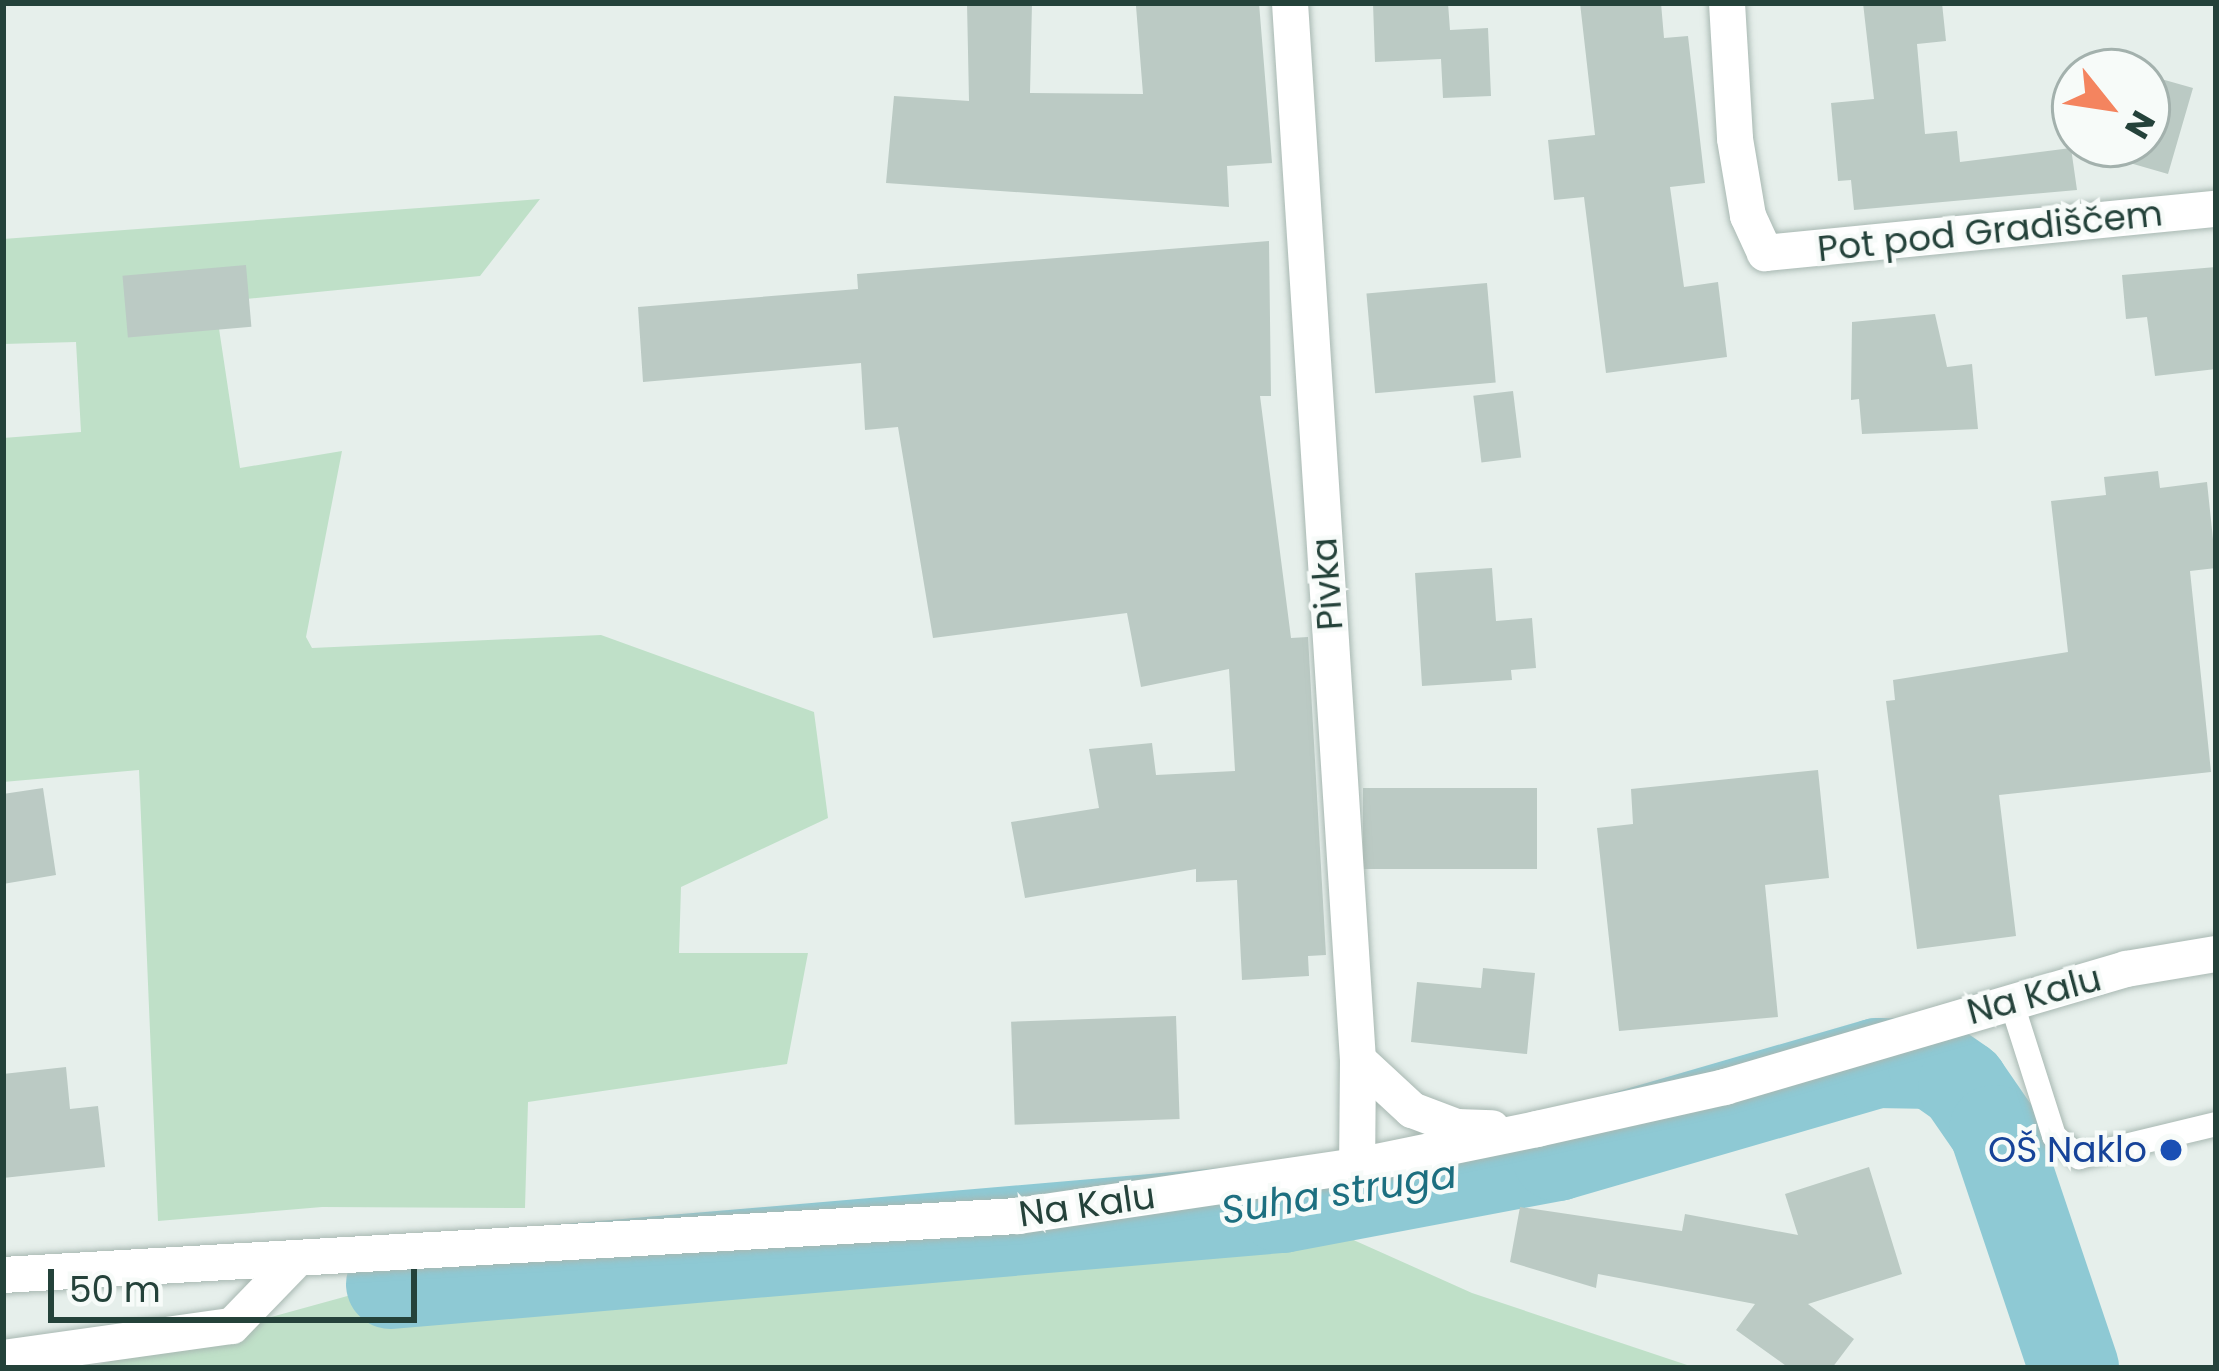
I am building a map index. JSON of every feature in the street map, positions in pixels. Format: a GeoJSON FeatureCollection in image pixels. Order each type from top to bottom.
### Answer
{"type":"FeatureCollection","features":[{"type":"Feature","properties":{"kind":"street","name":"Pivka"},"geometry":{"type":"LineString","coordinates":[[1290,3],[1358,1060],[1357,1166]]}},
{"type":"Feature","properties":{"kind":"street","name":"Pot pod Gradiščem"},"geometry":{"type":"LineString","coordinates":[[1727,3],[1735,139],[1748,216],[1765,253],[2216,208]]}},
{"type":"Feature","properties":{"kind":"street","name":"Na Kalu"},"geometry":{"type":"LineString","coordinates":[[3,1275],[292,1264],[1018,1216],[1357,1166],[1537,1129],[1725,1087],[2012,1001],[2216,954]]}},
{"type":"Feature","properties":{"kind":"street"},"geometry":{"type":"LineString","coordinates":[[1358,1060],[1412,1110],[1457,1127],[1537,1129]]}},
{"type":"Feature","properties":{"kind":"street"},"geometry":{"type":"LineString","coordinates":[[3,1358],[232,1326],[292,1264]]}},
{"type":"Feature","properties":{"kind":"lane"},"geometry":{"type":"LineString","coordinates":[[2012,1001],[2054,1136],[2079,1157],[2216,1124]]}},
{"type":"Feature","properties":{"kind":"green space"},"geometry":{"type":"Polygon","coordinates":[[[540,199],[480,276],[215,302],[240,468],[342,451],[306,637],[312,648],[601,635],[814,712],[828,818],[681,887],[679,953],[808,953],[787,1064],[528,1102],[525,1208],[322,1207],[158,1221],[139,770],[3,782],[3,438],[81,432],[76,342],[3,344],[3,239],[540,199]]]}},
{"type":"Feature","properties":{"kind":"green space"},"geometry":{"type":"Polygon","coordinates":[[[1282,1208],[1472,1293],[1696,1368],[86,1368],[391,1284],[1029,1247],[1282,1208]]]}},
{"type":"Feature","properties":{"kind":"building"},"geometry":{"type":"Polygon","coordinates":[[[967,3],[1032,3],[1030,93],[1143,94],[1136,6],[1259,3],[1272,163],[1227,166],[1229,207],[886,183],[894,96],[969,101],[967,3]]]}},
{"type":"Feature","properties":{"kind":"building"},"geometry":{"type":"Polygon","coordinates":[[[1373,3],[1448,3],[1450,30],[1488,28],[1491,96],[1443,98],[1441,59],[1375,62],[1373,3]]]}},
{"type":"Feature","properties":{"kind":"building"},"geometry":{"type":"Polygon","coordinates":[[[1580,3],[1661,3],[1664,38],[1688,36],[1705,183],[1670,187],[1684,287],[1718,282],[1727,357],[1606,373],[1584,197],[1554,200],[1548,140],[1595,135],[1580,3]]]}},
{"type":"Feature","properties":{"kind":"building"},"geometry":{"type":"Polygon","coordinates":[[[1863,3],[1942,3],[1946,41],[1917,44],[1925,134],[1957,131],[1960,162],[2051,151],[2051,168],[2074,168],[2077,190],[1854,210],[1851,180],[1838,181],[1831,103],[1874,99],[1863,3]]]}},
{"type":"Feature","properties":{"kind":"building"},"geometry":{"type":"Polygon","coordinates":[[[2171,82],[2193,88],[2171,164],[2171,82]]]}},
{"type":"Feature","properties":{"kind":"building"},"geometry":{"type":"Polygon","coordinates":[[[1269,241],[1271,396],[1260,396],[1291,638],[1308,637],[1326,955],[1308,956],[1309,976],[1242,980],[1237,880],[1196,882],[1196,869],[1025,898],[1011,822],[1099,808],[1089,749],[1152,743],[1156,775],[1235,771],[1229,669],[1141,687],[1127,613],[933,638],[898,427],[865,430],[861,363],[643,382],[638,307],[858,289],[857,274],[1269,241]]]}},
{"type":"Feature","properties":{"kind":"building"},"geometry":{"type":"Polygon","coordinates":[[[246,265],[251,327],[128,338],[122,276],[246,265]]]}},
{"type":"Feature","properties":{"kind":"building"},"geometry":{"type":"Polygon","coordinates":[[[2216,267],[2216,369],[2155,376],[2147,317],[2126,319],[2122,275],[2216,267]]]}},
{"type":"Feature","properties":{"kind":"building"},"geometry":{"type":"Polygon","coordinates":[[[1487,283],[1496,383],[1375,393],[1366,294],[1487,283]]]}},
{"type":"Feature","properties":{"kind":"building"},"geometry":{"type":"Polygon","coordinates":[[[1935,314],[1947,367],[1972,364],[1978,429],[1862,434],[1859,399],[1851,400],[1852,322],[1935,314]]]}},
{"type":"Feature","properties":{"kind":"building"},"geometry":{"type":"Polygon","coordinates":[[[1513,391],[1521,458],[1481,462],[1473,396],[1513,391]]]}},
{"type":"Feature","properties":{"kind":"building"},"geometry":{"type":"Polygon","coordinates":[[[2158,471],[2160,488],[2207,482],[2216,568],[2190,571],[2211,772],[1999,795],[2016,936],[1917,949],[1886,701],[1895,700],[1893,680],[2068,652],[2051,501],[2106,495],[2104,477],[2158,471]]]}},
{"type":"Feature","properties":{"kind":"building"},"geometry":{"type":"Polygon","coordinates":[[[1492,568],[1496,621],[1532,618],[1536,668],[1511,670],[1512,680],[1422,686],[1415,573],[1492,568]]]}},
{"type":"Feature","properties":{"kind":"building"},"geometry":{"type":"Polygon","coordinates":[[[1818,770],[1829,878],[1765,885],[1778,1017],[1619,1031],[1597,828],[1633,824],[1631,789],[1818,770]]]}},
{"type":"Feature","properties":{"kind":"building"},"geometry":{"type":"Polygon","coordinates":[[[43,788],[56,875],[3,884],[3,794],[43,788]]]}},
{"type":"Feature","properties":{"kind":"building"},"geometry":{"type":"Polygon","coordinates":[[[1363,788],[1537,788],[1537,869],[1363,869],[1363,788]]]}},
{"type":"Feature","properties":{"kind":"building"},"geometry":{"type":"Polygon","coordinates":[[[1483,968],[1535,973],[1527,1054],[1411,1042],[1417,982],[1481,988],[1483,968]]]}},
{"type":"Feature","properties":{"kind":"building"},"geometry":{"type":"Polygon","coordinates":[[[1176,1016],[1180,1119],[1015,1125],[1011,1022],[1176,1016]]]}},
{"type":"Feature","properties":{"kind":"building"},"geometry":{"type":"Polygon","coordinates":[[[66,1067],[70,1109],[98,1106],[105,1167],[3,1178],[3,1074],[66,1067]]]}},
{"type":"Feature","properties":{"kind":"building"},"geometry":{"type":"Polygon","coordinates":[[[1869,1167],[1902,1274],[1808,1304],[1854,1339],[1832,1368],[1789,1368],[1736,1330],[1755,1304],[1598,1274],[1596,1288],[1510,1262],[1520,1207],[1682,1231],[1685,1214],[1798,1235],[1785,1194],[1869,1167]]]}},
{"type":"Feature","properties":{"kind":"waterway","name":"Suha struga"},"geometry":{"type":"LineString","coordinates":[[391,1284],[1282,1208],[1557,1156],[1877,1063],[1933,1064],[1963,1085],[1994,1130],[2074,1368]]}},
{"type":"Feature","properties":{"kind":"place","name":"OŠ Naklo"},"geometry":{"type":"Point","coordinates":[2171,1150]}}]}
